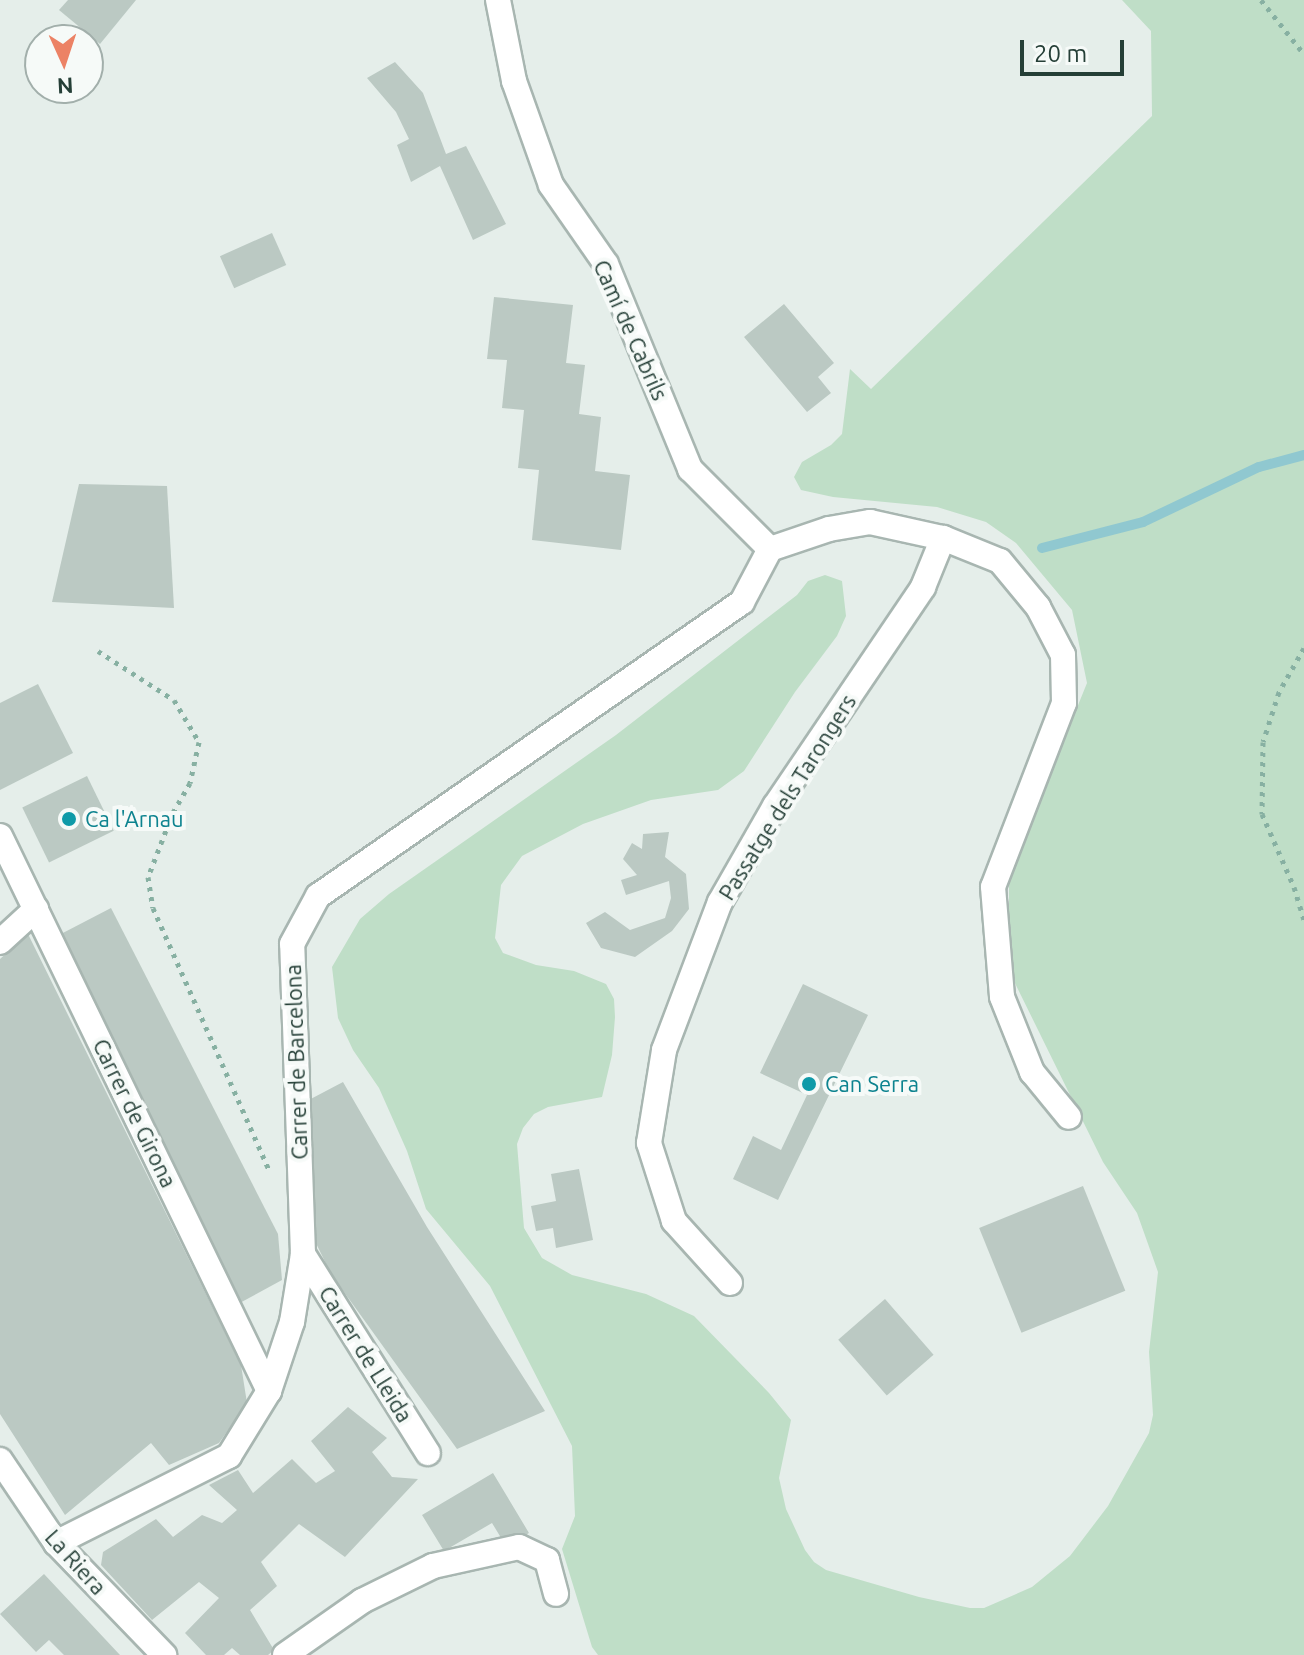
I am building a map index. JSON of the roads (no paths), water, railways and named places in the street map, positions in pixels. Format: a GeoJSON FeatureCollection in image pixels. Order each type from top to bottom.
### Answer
{"type":"FeatureCollection","features":[{"type":"Feature","properties":{"kind":"street","name":"Camí de Cabrils"},"geometry":{"type":"LineString","coordinates":[[498,0],[514,81],[551,185],[606,264],[690,469],[770,549]]}},
{"type":"Feature","properties":{"kind":"street"},"geometry":{"type":"LineString","coordinates":[[770,549],[829,529],[870,522],[943,538],[1000,561],[1038,607],[1063,655],[1064,703],[993,887],[1002,997],[1032,1072],[1069,1117]]}},
{"type":"Feature","properties":{"kind":"street","name":"Passatge dels Tarongers"},"geometry":{"type":"LineString","coordinates":[[730,1283],[674,1221],[649,1143],[664,1050],[720,902],[775,806],[923,587],[943,538]]}},
{"type":"Feature","properties":{"kind":"street","name":"Carrer de Barcelona"},"geometry":{"type":"LineString","coordinates":[[56,1543],[229,1456],[269,1391],[292,1322],[303,1254],[292,944],[318,896],[742,602],[770,549]]}},
{"type":"Feature","properties":{"kind":"street","name":"Carrer de Girona"},"geometry":{"type":"LineString","coordinates":[[0,836],[269,1391]]}},
{"type":"Feature","properties":{"kind":"street"},"geometry":{"type":"LineString","coordinates":[[0,942],[36,909]]}},
{"type":"Feature","properties":{"kind":"street","name":"Carrer de Lleida"},"geometry":{"type":"LineString","coordinates":[[303,1254],[428,1453]]}},
{"type":"Feature","properties":{"kind":"street","name":"La Riera"},"geometry":{"type":"LineString","coordinates":[[0,1460],[56,1543],[164,1655]]}},
{"type":"Feature","properties":{"kind":"street"},"geometry":{"type":"LineString","coordinates":[[285,1655],[362,1601],[433,1566],[519,1547],[547,1560],[556,1594]]}},
{"type":"Feature","properties":{"kind":"waterway"},"geometry":{"type":"LineString","coordinates":[[1042,548],[1143,522],[1259,467],[1304,455]]}},
{"type":"Feature","properties":{"kind":"place","name":"Ca l'Arnau"},"geometry":{"type":"Point","coordinates":[69,819]}},
{"type":"Feature","properties":{"kind":"place","name":"Can Serra"},"geometry":{"type":"Point","coordinates":[809,1084]}}]}
